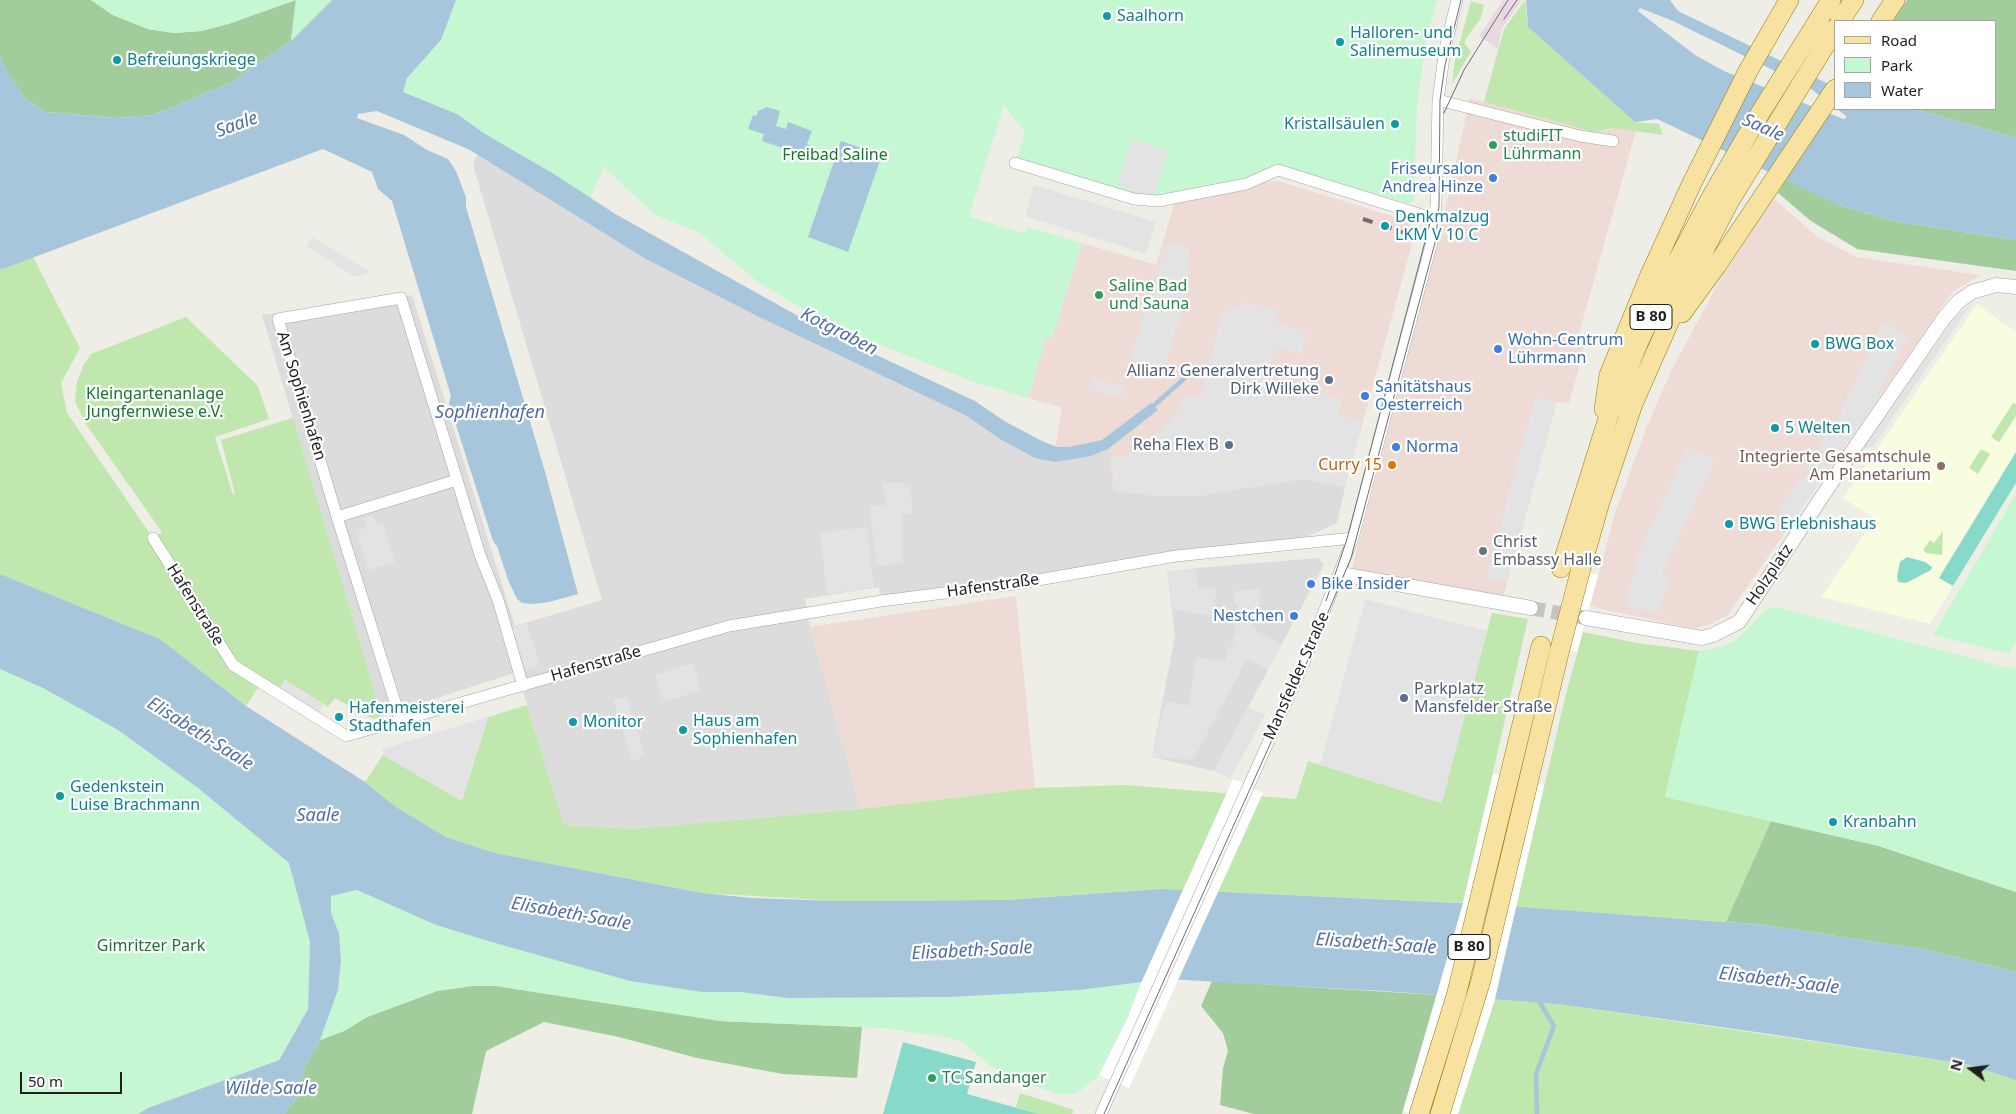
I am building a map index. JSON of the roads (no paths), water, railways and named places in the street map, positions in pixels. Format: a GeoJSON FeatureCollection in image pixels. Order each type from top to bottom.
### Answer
{"type":"FeatureCollection","features":[{"type":"Feature","properties":{"kind":"main road"},"geometry":{"type":"LineString","coordinates":[[1599,445],[1609,375],[1649,277],[1692,183],[1748,71],[1789,0]]}},
{"type":"Feature","properties":{"kind":"main road"},"geometry":{"type":"LineString","coordinates":[[1841,20],[1854,0]]}},
{"type":"Feature","properties":{"kind":"main road"},"geometry":{"type":"LineString","coordinates":[[1882,20],[1895,0]]}},
{"type":"Feature","properties":{"kind":"main road","name":"B 80"},"geometry":{"type":"LineString","coordinates":[[1440,1114],[1481,980],[1580,572],[1633,404],[1701,254],[1721,198],[1758,115],[1827,7]]}},
{"type":"Feature","properties":{"kind":"main road","name":"B 80"},"geometry":{"type":"LineString","coordinates":[[1561,568],[1586,482],[1640,339],[1721,198],[1774,126],[1834,31]]}},
{"type":"Feature","properties":{"kind":"main road"},"geometry":{"type":"LineString","coordinates":[[1658,347],[1717,265],[1834,90]]}},
{"type":"Feature","properties":{"kind":"main road"},"geometry":{"type":"LineString","coordinates":[[1580,572],[1586,482]]}},
{"type":"Feature","properties":{"kind":"main road","name":"B 80"},"geometry":{"type":"LineString","coordinates":[[1419,1114],[1456,996],[1541,646]]}},
{"type":"Feature","properties":{"kind":"street","name":"Mansfelder Straße"},"geometry":{"type":"LineString","coordinates":[[1101,1114],[1341,574],[1353,538],[1428,255],[1436,217],[1438,100],[1445,49],[1457,0]]}},
{"type":"Feature","properties":{"kind":"street"},"geometry":{"type":"LineString","coordinates":[[1438,100],[1580,136],[1613,141]]}},
{"type":"Feature","properties":{"kind":"street"},"geometry":{"type":"LineString","coordinates":[[1015,163],[1134,199],[1158,201],[1246,184],[1278,170],[1422,215],[1436,217]]}},
{"type":"Feature","properties":{"kind":"street","name":"Holzplatz"},"geometry":{"type":"LineString","coordinates":[[1586,618],[1702,638],[1713,635],[1739,622],[1851,453],[1944,318],[1959,301],[1972,292],[1996,285],[2016,286]]}},
{"type":"Feature","properties":{"kind":"street","name":"Am Sophienhafen"},"geometry":{"type":"LineString","coordinates":[[402,721],[337,516],[278,319],[401,298],[480,555],[498,600],[523,686]]}},
{"type":"Feature","properties":{"kind":"street"},"geometry":{"type":"LineString","coordinates":[[337,516],[457,480]]}},
{"type":"Feature","properties":{"kind":"street","name":"Hafenstraße"},"geometry":{"type":"LineString","coordinates":[[153,538],[234,665],[346,736],[729,626],[881,601],[1015,584],[1176,556],[1353,538]]}},
{"type":"Feature","properties":{"kind":"street"},"geometry":{"type":"LineString","coordinates":[[1341,574],[1531,608]]}},
{"type":"Feature","properties":{"kind":"water","name":"Sophienhafen"},"geometry":{"type":"Polygon","coordinates":[[[332,0],[456,0],[441,40],[407,78],[403,92],[457,114],[485,134],[554,174],[617,215],[825,331],[975,401],[1006,422],[1042,441],[1057,447],[1069,447],[1102,440],[1151,403],[1158,410],[1108,449],[1091,456],[1055,462],[1035,458],[1000,439],[967,416],[757,316],[646,259],[470,150],[377,111],[358,114],[357,118],[404,135],[427,150],[448,159],[456,171],[466,197],[466,207],[546,475],[578,594],[549,602],[522,603],[517,599],[508,580],[497,546],[493,541],[449,403],[451,396],[392,201],[378,189],[372,172],[323,149],[0,270],[0,57],[10,77],[24,97],[46,112],[117,118],[153,115],[230,83],[291,41],[332,0]]]}},
{"type":"Feature","properties":{"kind":"water","name":"Saale"},"geometry":{"type":"Polygon","coordinates":[[[1526,0],[1670,0],[1678,11],[1834,87],[1834,106],[1811,89],[1673,21],[1640,8],[1638,11],[1695,55],[1724,71],[1843,119],[1846,116],[1838,110],[1918,110],[2016,138],[2016,240],[1893,221],[1838,205],[1657,119],[1635,122],[1528,27],[1526,0]]]}},
{"type":"Feature","properties":{"kind":"water"},"geometry":{"type":"Polygon","coordinates":[[[767,107],[780,111],[776,126],[786,129],[788,122],[812,131],[807,144],[811,146],[807,156],[762,141],[764,134],[748,129],[753,115],[756,116],[758,111],[767,107]]]}},
{"type":"Feature","properties":{"kind":"water"},"geometry":{"type":"Polygon","coordinates":[[[841,141],[882,155],[848,252],[808,237],[841,141]]]}},
{"type":"Feature","properties":{"kind":"water","name":"Saale"},"geometry":{"type":"Polygon","coordinates":[[[0,574],[160,639],[246,706],[365,782],[396,807],[446,837],[495,853],[702,893],[752,898],[839,901],[1006,900],[1160,889],[1480,904],[1765,925],[1927,950],[2016,972],[2016,1080],[1966,1064],[1558,1004],[1383,991],[1166,979],[1079,990],[950,997],[788,998],[740,992],[702,992],[630,981],[495,943],[436,925],[357,890],[331,896],[331,913],[339,933],[341,960],[338,990],[320,1040],[305,1067],[297,1098],[284,1114],[138,1114],[148,1108],[279,1060],[308,1009],[310,942],[289,863],[198,788],[118,730],[43,688],[0,669],[0,574]]]}},
{"type":"Feature","properties":{"kind":"waterway","name":"Kotgraben"},"geometry":{"type":"LineString","coordinates":[[1151,408],[1187,376]]}},
{"type":"Feature","properties":{"kind":"waterway"},"geometry":{"type":"LineString","coordinates":[[1537,1114],[1536,1074],[1554,1026],[1540,1003],[1540,997]]}},
{"type":"Feature","properties":{"kind":"tunnel"},"geometry":{"type":"LineString","coordinates":[[1531,608],[1586,618]]}},
{"type":"Feature","properties":{"kind":"tram line"},"geometry":{"type":"LineString","coordinates":[[1104,1114],[1307,662],[1351,558],[1436,239],[1439,205],[1440,100],[1445,65],[1461,0]]}},
{"type":"Feature","properties":{"kind":"tram line"},"geometry":{"type":"LineString","coordinates":[[1444,113],[1464,70],[1508,0]]}},
{"type":"Feature","properties":{"kind":"tram line"},"geometry":{"type":"LineString","coordinates":[[1504,19],[1517,0]]}},
{"type":"Feature","properties":{"kind":"tram line"},"geometry":{"type":"LineString","coordinates":[[1326,601],[1347,539],[1432,215]]}},
{"type":"Feature","properties":{"kind":"railway"},"geometry":{"type":"LineString","coordinates":[[1363,219],[1403,232]]}},
{"type":"Feature","properties":{"kind":"place","name":"Saalhorn"},"geometry":{"type":"Point","coordinates":[1107,16]}},
{"type":"Feature","properties":{"kind":"place","name":"Halloren- und Salinemuseum"},"geometry":{"type":"Point","coordinates":[1340,42]}},
{"type":"Feature","properties":{"kind":"place","name":"Befreiungskriege"},"geometry":{"type":"Point","coordinates":[117,60]}},
{"type":"Feature","properties":{"kind":"place","name":"Kristallsäulen"},"geometry":{"type":"Point","coordinates":[1395,124]}},
{"type":"Feature","properties":{"kind":"place","name":"studiFIT Lührmann"},"geometry":{"type":"Point","coordinates":[1493,145]}},
{"type":"Feature","properties":{"kind":"place","name":"Friseursalon Andrea Hinze"},"geometry":{"type":"Point","coordinates":[1493,178]}},
{"type":"Feature","properties":{"kind":"place","name":"Denkmalzug LKM V 10 C"},"geometry":{"type":"Point","coordinates":[1385,226]}},
{"type":"Feature","properties":{"kind":"place","name":"Saline Bad und Sauna"},"geometry":{"type":"Point","coordinates":[1099,295]}},
{"type":"Feature","properties":{"kind":"place","name":"BWG Box"},"geometry":{"type":"Point","coordinates":[1815,344]}},
{"type":"Feature","properties":{"kind":"place","name":"Wohn-Centrum Lührmann"},"geometry":{"type":"Point","coordinates":[1498,349]}},
{"type":"Feature","properties":{"kind":"place","name":"Allianz Generalvertretung Dirk Willeke"},"geometry":{"type":"Point","coordinates":[1329,380]}},
{"type":"Feature","properties":{"kind":"place","name":"Sanitätshaus Oesterreich"},"geometry":{"type":"Point","coordinates":[1365,396]}},
{"type":"Feature","properties":{"kind":"place","name":"5 Welten"},"geometry":{"type":"Point","coordinates":[1775,428]}},
{"type":"Feature","properties":{"kind":"place","name":"Reha Flex B"},"geometry":{"type":"Point","coordinates":[1229,445]}},
{"type":"Feature","properties":{"kind":"place","name":"Norma"},"geometry":{"type":"Point","coordinates":[1396,447]}},
{"type":"Feature","properties":{"kind":"place","name":"Curry 15"},"geometry":{"type":"Point","coordinates":[1392,465]}},
{"type":"Feature","properties":{"kind":"place","name":"Integrierte Gesamtschule Am Planetarium"},"geometry":{"type":"Point","coordinates":[1941,466]}},
{"type":"Feature","properties":{"kind":"place","name":"BWG Erlebnishaus"},"geometry":{"type":"Point","coordinates":[1729,524]}},
{"type":"Feature","properties":{"kind":"place","name":"Christ Embassy Halle"},"geometry":{"type":"Point","coordinates":[1483,551]}},
{"type":"Feature","properties":{"kind":"place","name":"Bike Insider"},"geometry":{"type":"Point","coordinates":[1311,584]}},
{"type":"Feature","properties":{"kind":"place","name":"Nestchen"},"geometry":{"type":"Point","coordinates":[1294,616]}},
{"type":"Feature","properties":{"kind":"place","name":"Parkplatz Mansfelder Straße"},"geometry":{"type":"Point","coordinates":[1404,698]}},
{"type":"Feature","properties":{"kind":"place","name":"Hafenmeisterei Stadthafen"},"geometry":{"type":"Point","coordinates":[339,717]}},
{"type":"Feature","properties":{"kind":"place","name":"Monitor"},"geometry":{"type":"Point","coordinates":[573,722]}},
{"type":"Feature","properties":{"kind":"place","name":"Haus am Sophienhafen"},"geometry":{"type":"Point","coordinates":[683,730]}},
{"type":"Feature","properties":{"kind":"place","name":"Gedenkstein Luise Brachmann"},"geometry":{"type":"Point","coordinates":[60,796]}},
{"type":"Feature","properties":{"kind":"place","name":"Kranbahn"},"geometry":{"type":"Point","coordinates":[1833,822]}},
{"type":"Feature","properties":{"kind":"place","name":"TC Sandanger"},"geometry":{"type":"Point","coordinates":[932,1078]}},
{"type":"Feature","properties":{"kind":"park label","name":"Freibad Saline"},"geometry":{"type":"Point","coordinates":[835,155]}},
{"type":"Feature","properties":{"kind":"park label","name":"Kleingartenanlage Jungfernwiese e.V."},"geometry":{"type":"Point","coordinates":[155,403]}},
{"type":"Feature","properties":{"kind":"park label","name":"Gimritzer Park"},"geometry":{"type":"Point","coordinates":[151,946]}},
{"type":"Feature","properties":{"kind":"water label","name":"Elisabeth-Saale"},"geometry":{"type":"Point","coordinates":[200,734]}},
{"type":"Feature","properties":{"kind":"water label","name":"Elisabeth-Saale"},"geometry":{"type":"Point","coordinates":[571,914]}},
{"type":"Feature","properties":{"kind":"water label","name":"Elisabeth-Saale"},"geometry":{"type":"Point","coordinates":[1376,944]}},
{"type":"Feature","properties":{"kind":"water label","name":"Elisabeth-Saale"},"geometry":{"type":"Point","coordinates":[972,951]}},
{"type":"Feature","properties":{"kind":"water label","name":"Elisabeth-Saale"},"geometry":{"type":"Point","coordinates":[1779,981]}},
{"type":"Feature","properties":{"kind":"water label","name":"Wilde Saale"},"geometry":{"type":"Point","coordinates":[271,1089]}}]}
